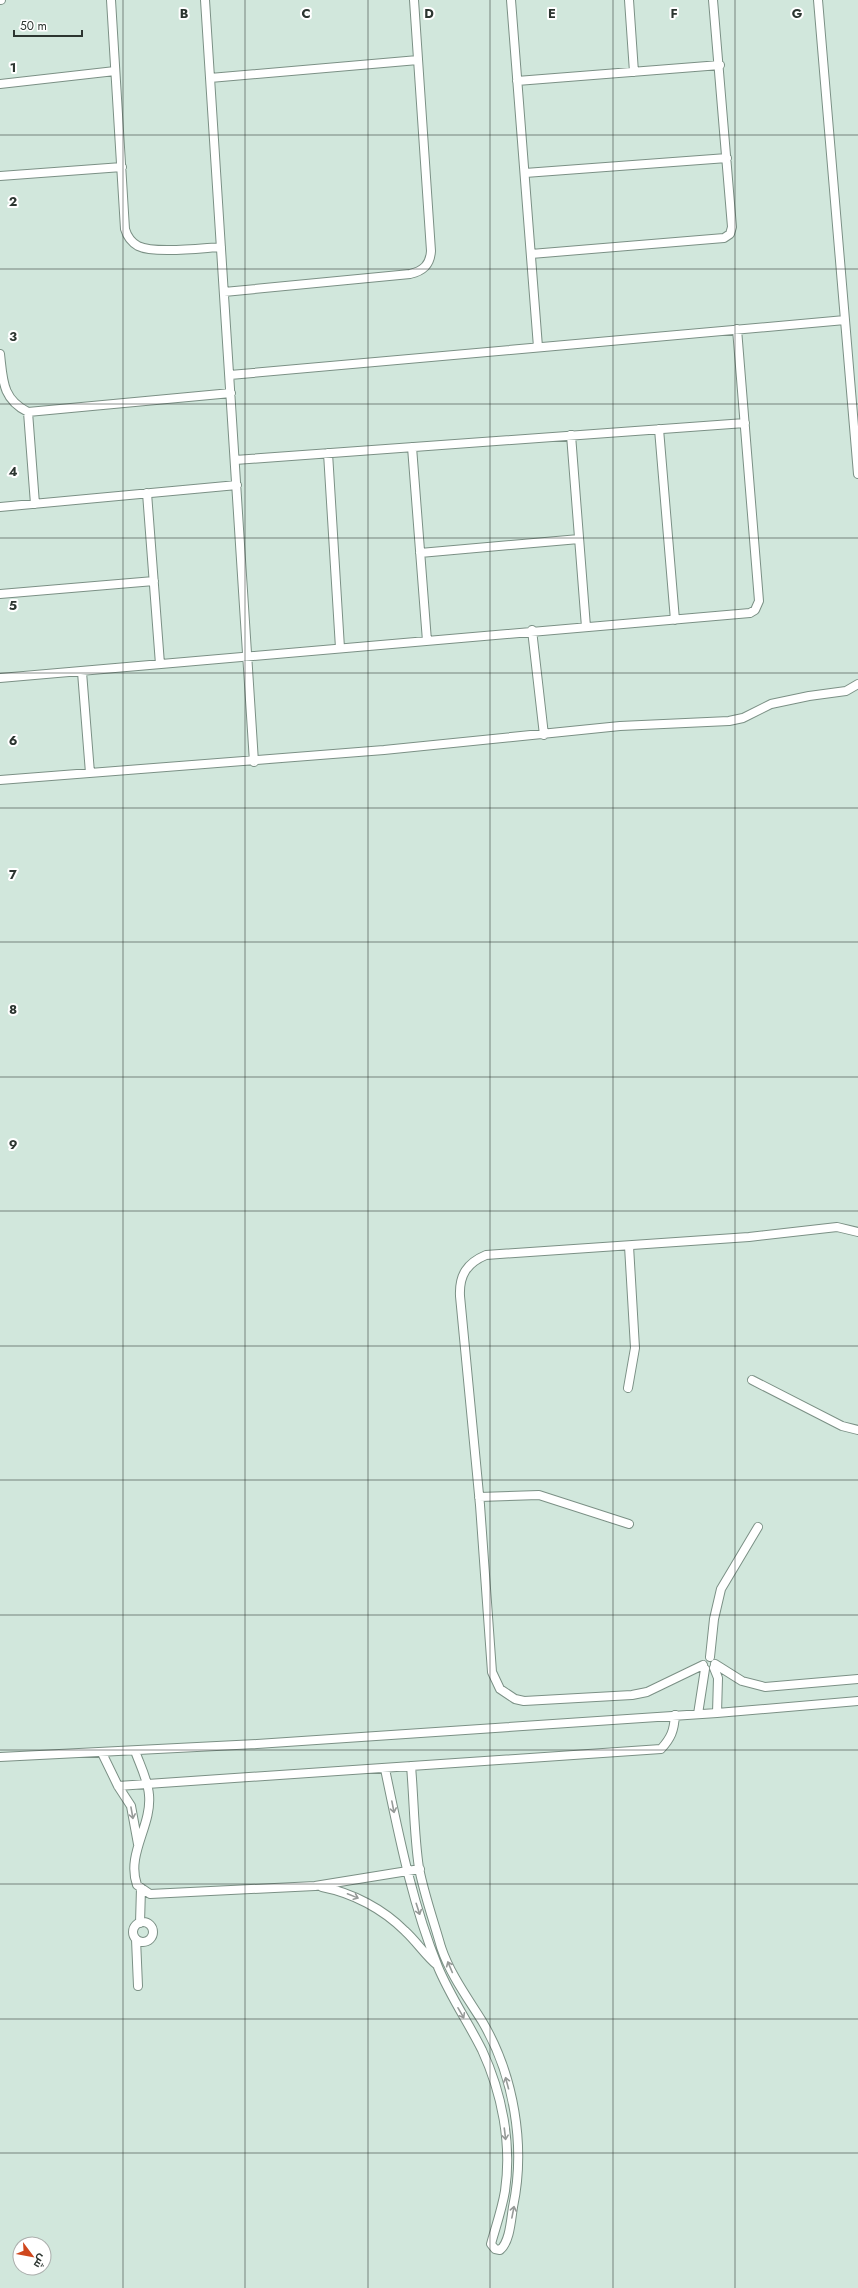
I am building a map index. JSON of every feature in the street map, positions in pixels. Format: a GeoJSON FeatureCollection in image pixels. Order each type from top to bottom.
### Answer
{"type":"FeatureCollection","features":[{"type":"Feature","properties":{"kind":"street"},"geometry":{"type":"LineString","coordinates":[[111,0],[125,229],[134,243],[154,250],[221,247]]}},
{"type":"Feature","properties":{"kind":"street"},"geometry":{"type":"LineString","coordinates":[[205,0],[236,460],[254,762]]}},
{"type":"Feature","properties":{"kind":"street"},"geometry":{"type":"LineString","coordinates":[[224,292],[410,274],[419,272],[427,266],[431,251],[414,0]]}},
{"type":"Feature","properties":{"kind":"street"},"geometry":{"type":"LineString","coordinates":[[511,0],[538,347]]}},
{"type":"Feature","properties":{"kind":"street"},"geometry":{"type":"LineString","coordinates":[[629,0],[634,72]]}},
{"type":"Feature","properties":{"kind":"street"},"geometry":{"type":"LineString","coordinates":[[531,254],[724,238],[730,234],[732,227],[714,0]]}},
{"type":"Feature","properties":{"kind":"street"},"geometry":{"type":"LineString","coordinates":[[818,0],[858,474]]}},
{"type":"Feature","properties":{"kind":"street"},"geometry":{"type":"LineString","coordinates":[[210,78],[418,60]]}},
{"type":"Feature","properties":{"kind":"street"},"geometry":{"type":"LineString","coordinates":[[518,81],[720,65]]}},
{"type":"Feature","properties":{"kind":"street"},"geometry":{"type":"LineString","coordinates":[[0,84],[116,71]]}},
{"type":"Feature","properties":{"kind":"street"},"geometry":{"type":"LineString","coordinates":[[525,173],[727,158]]}},
{"type":"Feature","properties":{"kind":"street"},"geometry":{"type":"LineString","coordinates":[[0,176],[122,167]]}},
{"type":"Feature","properties":{"kind":"street"},"geometry":{"type":"LineString","coordinates":[[230,375],[845,320]]}},
{"type":"Feature","properties":{"kind":"street"},"geometry":{"type":"LineString","coordinates":[[0,678],[427,641],[532,630],[586,627],[750,613],[757,606],[759,601],[737,329]]}},
{"type":"Feature","properties":{"kind":"street"},"geometry":{"type":"LineString","coordinates":[[0,354],[6,393],[15,406],[28,412],[231,393]]}},
{"type":"Feature","properties":{"kind":"street"},"geometry":{"type":"LineString","coordinates":[[28,412],[35,504]]}},
{"type":"Feature","properties":{"kind":"street"},"geometry":{"type":"LineString","coordinates":[[236,460],[745,422]]}},
{"type":"Feature","properties":{"kind":"street"},"geometry":{"type":"LineString","coordinates":[[659,429],[675,620]]}},
{"type":"Feature","properties":{"kind":"street"},"geometry":{"type":"LineString","coordinates":[[571,435],[586,627]]}},
{"type":"Feature","properties":{"kind":"street"},"geometry":{"type":"LineString","coordinates":[[412,447],[427,641]]}},
{"type":"Feature","properties":{"kind":"street"},"geometry":{"type":"LineString","coordinates":[[328,453],[340,648]]}},
{"type":"Feature","properties":{"kind":"street"},"geometry":{"type":"LineString","coordinates":[[0,507],[237,485]]}},
{"type":"Feature","properties":{"kind":"street"},"geometry":{"type":"LineString","coordinates":[[147,493],[160,664]]}},
{"type":"Feature","properties":{"kind":"street"},"geometry":{"type":"LineString","coordinates":[[420,553],[579,539]]}},
{"type":"Feature","properties":{"kind":"street"},"geometry":{"type":"LineString","coordinates":[[0,594],[154,581]]}},
{"type":"Feature","properties":{"kind":"street"},"geometry":{"type":"LineString","coordinates":[[532,630],[544,736]]}},
{"type":"Feature","properties":{"kind":"street"},"geometry":{"type":"LineString","coordinates":[[82,672],[90,774]]}},
{"type":"Feature","properties":{"kind":"street"},"geometry":{"type":"LineString","coordinates":[[0,780],[254,762],[544,736],[620,726],[729,721],[743,718],[765,705],[809,696],[846,691],[858,684]]}},
{"type":"Feature","properties":{"kind":"street"},"geometry":{"type":"LineString","coordinates":[[704,1667],[659,1687],[632,1695],[524,1701],[507,1695],[500,1689],[492,1672],[479,1497],[460,1296],[462,1275],[468,1266],[486,1255],[749,1237],[837,1227],[858,1232]]}},
{"type":"Feature","properties":{"kind":"street"},"geometry":{"type":"LineString","coordinates":[[628,1388],[635,1348],[630,1246]]}},
{"type":"Feature","properties":{"kind":"street"},"geometry":{"type":"LineString","coordinates":[[752,1380],[842,1426],[858,1430]]}},
{"type":"Feature","properties":{"kind":"street"},"geometry":{"type":"LineString","coordinates":[[479,1497],[539,1495],[629,1524]]}},
{"type":"Feature","properties":{"kind":"street"},"geometry":{"type":"LineString","coordinates":[[710,1657],[714,1618],[721,1589],[758,1526]]}},
{"type":"Feature","properties":{"kind":"street"},"geometry":{"type":"LineString","coordinates":[[698,1714],[704,1659],[710,1657]]}},
{"type":"Feature","properties":{"kind":"street"},"geometry":{"type":"LineString","coordinates":[[710,1657],[714,1659],[718,1678],[717,1714]]}},
{"type":"Feature","properties":{"kind":"street"},"geometry":{"type":"LineString","coordinates":[[704,1667],[710,1670],[715,1666]]}},
{"type":"Feature","properties":{"kind":"street"},"geometry":{"type":"LineString","coordinates":[[715,1666],[742,1681],[764,1687],[858,1679]]}},
{"type":"Feature","properties":{"kind":"street"},"geometry":{"type":"LineString","coordinates":[[0,1757],[102,1753],[675,1715],[717,1714],[858,1701]]}},
{"type":"Feature","properties":{"kind":"street"},"geometry":{"type":"LineString","coordinates":[[118,1786],[660,1750],[674,1732],[675,1715]]}},
{"type":"Feature","properties":{"kind":"street"},"geometry":{"type":"LineString","coordinates":[[135,1751],[149,1795],[144,1832],[138,1844],[134,1871],[137,1885],[156,1895],[315,1886],[420,1869]]}},
{"type":"Feature","properties":{"kind":"street"},"geometry":{"type":"LineString","coordinates":[[102,1753],[118,1786],[131,1806],[138,1844]]}},
{"type":"Feature","properties":{"kind":"street"},"geometry":{"type":"LineString","coordinates":[[385,1769],[406,1872],[437,1966],[451,1996],[482,2051],[497,2086],[506,2140],[506,2173],[504,2192],[491,2244],[495,2249],[500,2250],[504,2246],[509,2229],[515,2199],[517,2147],[513,2105],[502,2061],[482,2022],[452,1974],[442,1949],[420,1869],[411,1766]]}},
{"type":"Feature","properties":{"kind":"street"},"geometry":{"type":"LineString","coordinates":[[315,1886],[344,1893],[383,1913],[406,1932],[424,1955],[437,1966]]}},
{"type":"Feature","properties":{"kind":"street"},"geometry":{"type":"LineString","coordinates":[[138,1986],[136,1939],[134,1928],[140,1923],[141,1888]]}},
{"type":"Feature","properties":{"kind":"street"},"geometry":{"type":"LineString","coordinates":[[136,1939],[147,1942],[154,1933],[151,1926],[140,1923]]}}]}
